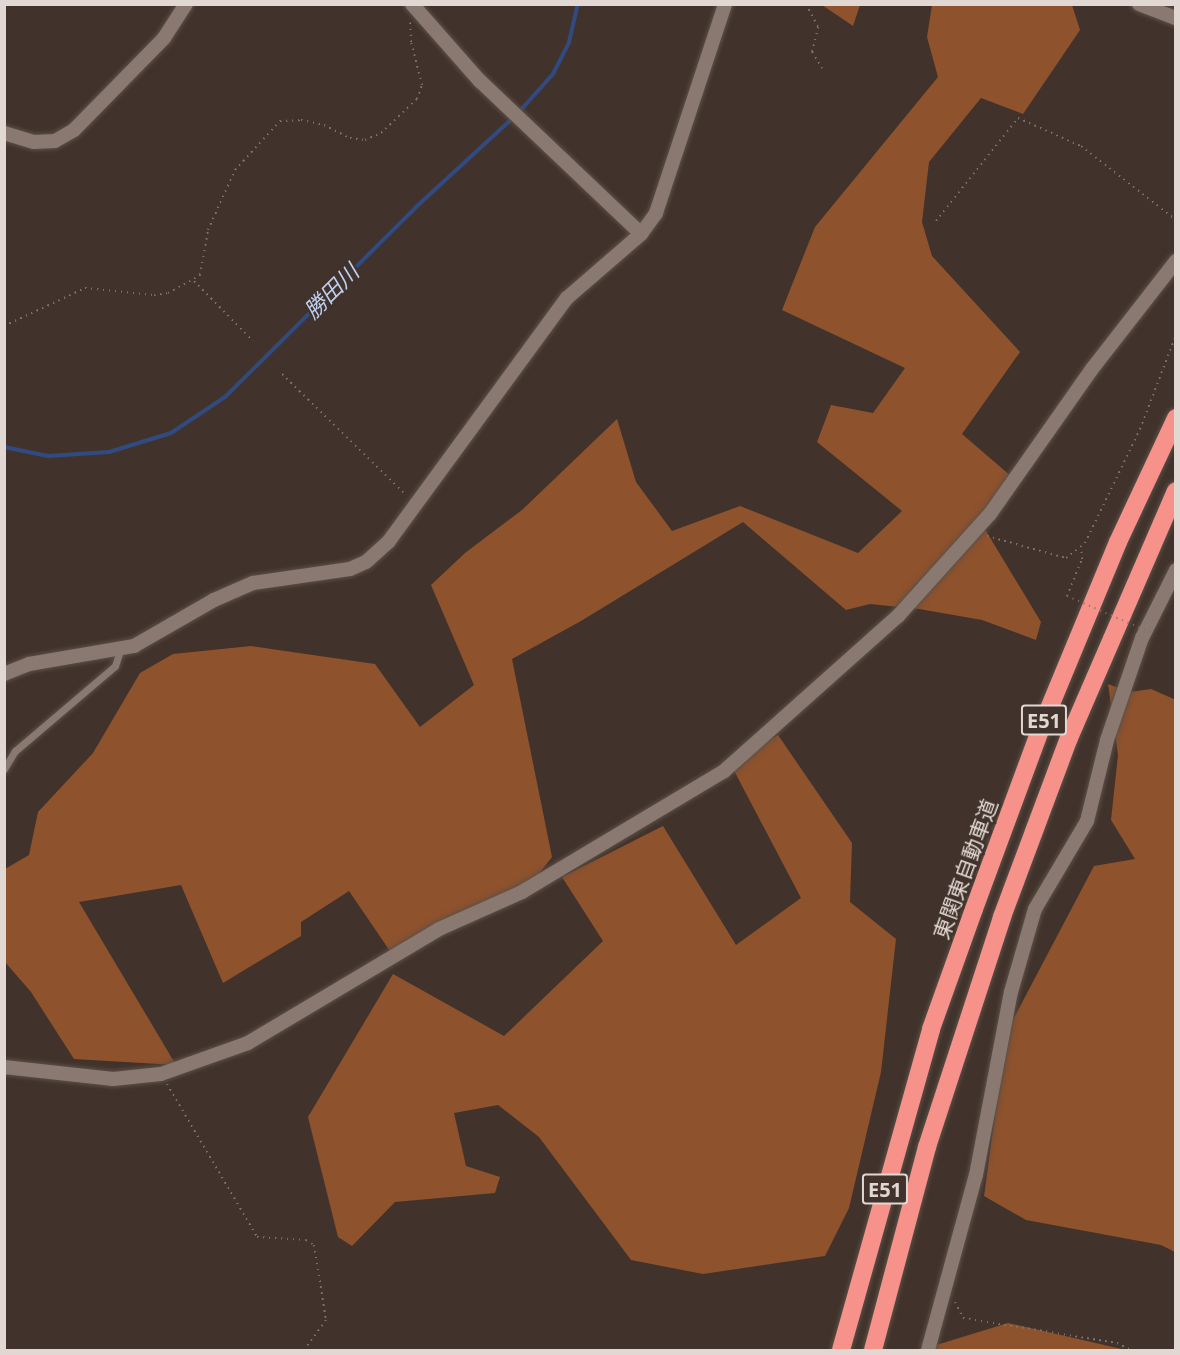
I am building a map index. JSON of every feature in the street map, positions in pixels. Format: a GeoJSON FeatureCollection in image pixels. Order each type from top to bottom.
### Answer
{"type":"FeatureCollection","features":[{"type":"Feature","properties":{"kind":"highway","name":"東関東自動車道"},"geometry":{"type":"LineString","coordinates":[[841,1350],[931,1029],[1041,728],[1118,542],[1176,418]]}},
{"type":"Feature","properties":{"kind":"highway","name":"E51"},"geometry":{"type":"LineString","coordinates":[[873,1350],[927,1147],[1002,916],[1069,738],[1176,491]]}},
{"type":"Feature","properties":{"kind":"street"},"geometry":{"type":"LineString","coordinates":[[4,133],[34,142],[55,141],[74,130],[164,38],[186,4]]}},
{"type":"Feature","properties":{"kind":"street"},"geometry":{"type":"LineString","coordinates":[[4,674],[29,664],[134,646],[214,600],[253,583],[350,570],[366,562],[416,505],[567,298],[641,234],[657,213],[673,169],[724,4]]}},
{"type":"Feature","properties":{"kind":"street"},"geometry":{"type":"LineString","coordinates":[[1139,4],[1176,18]]}},
{"type":"Feature","properties":{"kind":"street"},"geometry":{"type":"LineString","coordinates":[[412,6],[480,81],[641,234]]}},
{"type":"Feature","properties":{"kind":"street"},"geometry":{"type":"LineString","coordinates":[[4,1067],[114,1079],[161,1074],[267,1033],[439,929],[522,892],[724,771],[898,616],[974,532],[1176,261]]}},
{"type":"Feature","properties":{"kind":"street"},"geometry":{"type":"LineString","coordinates":[[928,1350],[976,1175],[1011,992],[1035,909],[1087,821],[1107,740],[1143,638],[1176,570]]}},
{"type":"Feature","properties":{"kind":"lane"},"geometry":{"type":"LineString","coordinates":[[4,768],[15,751],[115,666],[121,648]]}},
{"type":"Feature","properties":{"kind":"path"},"geometry":{"type":"LineString","coordinates":[[806,4],[818,27],[812,52],[822,68]]}},
{"type":"Feature","properties":{"kind":"path"},"geometry":{"type":"LineString","coordinates":[[4,326],[85,288],[154,295],[200,275],[208,230],[235,170],[279,121],[301,120],[365,140],[381,133],[417,99],[422,85],[411,42],[412,6]]}},
{"type":"Feature","properties":{"kind":"path"},"geometry":{"type":"LineString","coordinates":[[936,221],[1018,118],[1082,146],[1176,220]]}},
{"type":"Feature","properties":{"kind":"path"},"geometry":{"type":"LineString","coordinates":[[193,280],[253,341]]}},
{"type":"Feature","properties":{"kind":"path"},"geometry":{"type":"LineString","coordinates":[[974,532],[1066,558],[1081,548],[1140,429],[1176,335]]}},
{"type":"Feature","properties":{"kind":"path"},"geometry":{"type":"LineString","coordinates":[[282,374],[416,505]]}},
{"type":"Feature","properties":{"kind":"path"},"geometry":{"type":"LineString","coordinates":[[1081,548],[1082,559],[1067,596],[1154,634]]}},
{"type":"Feature","properties":{"kind":"path"},"geometry":{"type":"LineString","coordinates":[[161,1074],[257,1237],[306,1240],[314,1245],[326,1320],[304,1350]]}},
{"type":"Feature","properties":{"kind":"path"},"geometry":{"type":"LineString","coordinates":[[946,1283],[963,1318],[1117,1343],[1131,1350]]}},
{"type":"Feature","properties":{"kind":"shaded area"},"geometry":{"type":"Polygon","coordinates":[[[822,5],[860,5],[853,26],[822,5]]]}},
{"type":"Feature","properties":{"kind":"shaded area"},"geometry":{"type":"Polygon","coordinates":[[[932,5],[1072,5],[1080,30],[1023,114],[981,98],[929,162],[922,222],[932,256],[1020,352],[962,434],[1012,477],[980,521],[1041,622],[1036,640],[982,620],[919,609],[870,604],[846,610],[743,522],[581,621],[512,659],[552,857],[531,884],[394,957],[349,891],[301,922],[301,936],[223,983],[181,885],[79,902],[176,1065],[74,1059],[31,992],[5,962],[5,869],[29,855],[38,812],[93,753],[140,673],[173,654],[251,646],[375,664],[420,727],[474,685],[431,585],[465,553],[522,510],[617,419],[636,482],[672,531],[740,506],[858,553],[902,511],[817,442],[831,405],[873,413],[905,368],[782,310],[815,227],[938,77],[927,37],[932,5]]]}},
{"type":"Feature","properties":{"kind":"shaded area"},"geometry":{"type":"Polygon","coordinates":[[[1108,684],[1130,692],[1151,689],[1176,700],[1175,1252],[1161,1245],[1026,1220],[984,1196],[1006,1033],[1094,866],[1135,859],[1111,820],[1118,755],[1108,684]]]}},
{"type":"Feature","properties":{"kind":"shaded area"},"geometry":{"type":"Polygon","coordinates":[[[778,735],[852,843],[850,902],[896,939],[881,1072],[849,1208],[825,1256],[703,1274],[631,1260],[539,1137],[498,1105],[454,1113],[466,1166],[500,1177],[495,1193],[395,1202],[352,1246],[338,1237],[308,1117],[393,974],[504,1036],[603,941],[562,877],[663,826],[736,945],[801,898],[730,763],[778,735]]]}},
{"type":"Feature","properties":{"kind":"shaded area"},"geometry":{"type":"Polygon","coordinates":[[[1008,1323],[1126,1350],[931,1350],[933,1346],[1008,1323]]]}},
{"type":"Feature","properties":{"kind":"waterway","name":"勝田川"},"geometry":{"type":"LineString","coordinates":[[519,112],[553,74],[569,42],[578,4]]}},
{"type":"Feature","properties":{"kind":"waterway","name":"勝田川"},"geometry":{"type":"LineString","coordinates":[[4,447],[48,456],[109,452],[171,433],[225,397],[416,207],[514,117]]}}]}
